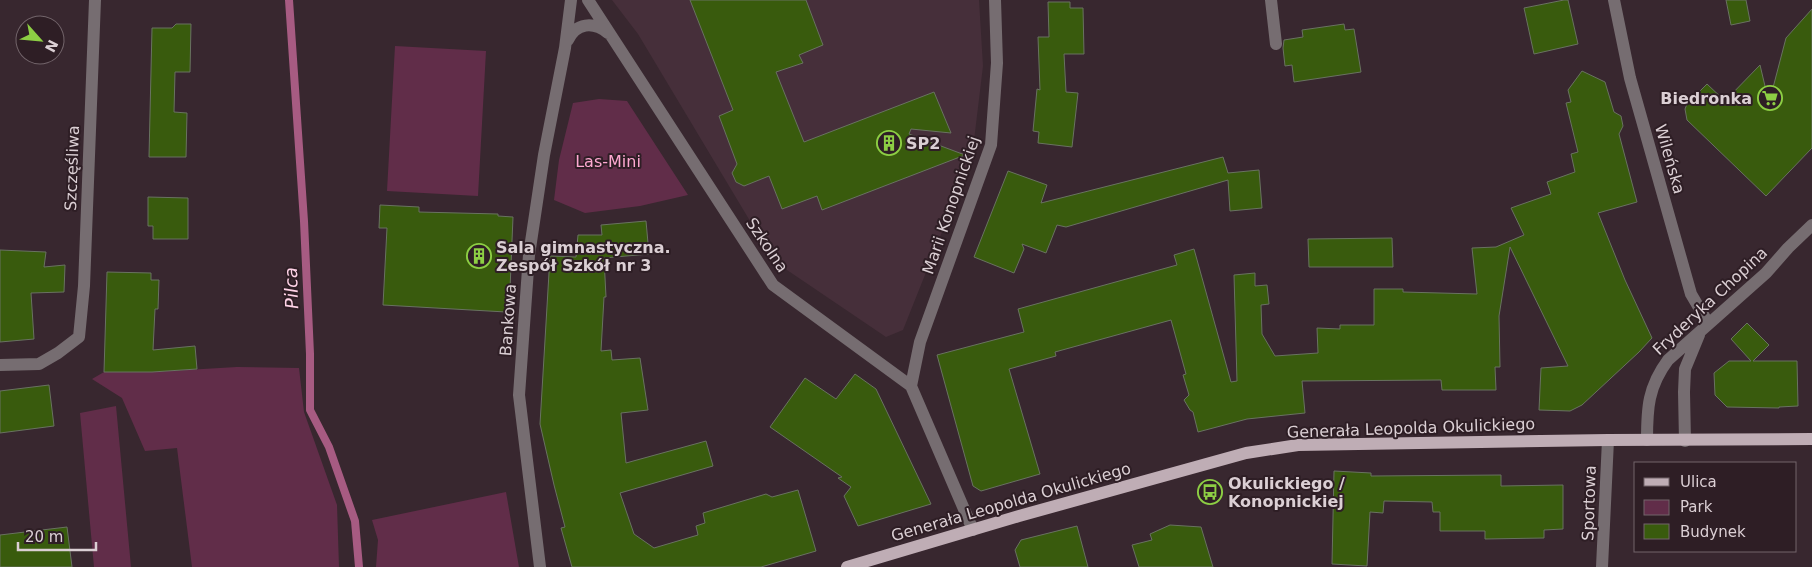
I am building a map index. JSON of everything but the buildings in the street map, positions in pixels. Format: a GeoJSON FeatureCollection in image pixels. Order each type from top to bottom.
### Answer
{"type":"FeatureCollection","features":[{"type":"Feature","properties":{"kind":"main road","name":"Generała Leopolda Okulickiego"},"geometry":{"type":"LineString","coordinates":[[847,567],[1246,453],[1298,445],[1608,440],[1812,440]]}},
{"type":"Feature","properties":{"kind":"street","name":"Szczęśliwa"},"geometry":{"type":"LineString","coordinates":[[0,366],[39,364],[58,353],[79,337],[84,286],[95,0]]}},
{"type":"Feature","properties":{"kind":"street","name":"Bankowa"},"geometry":{"type":"LineString","coordinates":[[540,567],[519,395],[529,256],[544,155],[565,48],[571,0]]}},
{"type":"Feature","properties":{"kind":"street","name":"Szkolna"},"geometry":{"type":"LineString","coordinates":[[588,0],[773,285],[911,386]]}},
{"type":"Feature","properties":{"kind":"street","name":"Marii Konopnickiej"},"geometry":{"type":"LineString","coordinates":[[911,386],[920,342],[991,146],[997,63],[995,0]]}},
{"type":"Feature","properties":{"kind":"street"},"geometry":{"type":"LineString","coordinates":[[1271,0],[1276,44]]}},
{"type":"Feature","properties":{"kind":"street","name":"Wileńska"},"geometry":{"type":"LineString","coordinates":[[1614,0],[1630,78],[1691,294],[1705,327]]}},
{"type":"Feature","properties":{"kind":"street","name":"Bankowa"},"geometry":{"type":"LineString","coordinates":[[565,48],[572,32],[580,26],[587,24],[606,31],[614,40]]}},
{"type":"Feature","properties":{"kind":"street","name":"Fryderyka Chopina"},"geometry":{"type":"LineString","coordinates":[[1647,440],[1648,406],[1657,374],[1668,360],[1766,273],[1812,225]]}},
{"type":"Feature","properties":{"kind":"street"},"geometry":{"type":"LineString","coordinates":[[1685,441],[1685,370],[1705,327]]}},
{"type":"Feature","properties":{"kind":"street"},"geometry":{"type":"LineString","coordinates":[[911,386],[972,530]]}},
{"type":"Feature","properties":{"kind":"street","name":"Sportowa"},"geometry":{"type":"LineString","coordinates":[[1602,567],[1608,440]]}},
{"type":"Feature","properties":{"kind":"shaded area"},"geometry":{"type":"Polygon","coordinates":[[[612,0],[979,0],[983,66],[972,157],[903,330],[886,337],[787,270],[753,226],[638,34],[612,0]]]}},
{"type":"Feature","properties":{"kind":"green space"},"geometry":{"type":"Polygon","coordinates":[[[395,46],[486,51],[478,196],[387,191],[395,46]]]}},
{"type":"Feature","properties":{"kind":"green space","name":"Las-Mini"},"geometry":{"type":"Polygon","coordinates":[[[599,99],[627,101],[688,195],[640,206],[585,213],[554,200],[559,160],[573,103],[599,99]]]}},
{"type":"Feature","properties":{"kind":"green space"},"geometry":{"type":"Polygon","coordinates":[[[237,367],[299,368],[304,412],[337,505],[339,567],[192,567],[177,448],[145,451],[122,398],[92,379],[104,372],[152,372],[237,367]]]}},
{"type":"Feature","properties":{"kind":"green space"},"geometry":{"type":"Polygon","coordinates":[[[116,406],[131,567],[94,567],[80,413],[116,406]]]}},
{"type":"Feature","properties":{"kind":"green space"},"geometry":{"type":"Polygon","coordinates":[[[506,492],[519,567],[376,567],[378,540],[372,520],[506,492]]]}},
{"type":"Feature","properties":{"kind":"waterway","name":"Pilca"},"geometry":{"type":"LineString","coordinates":[[289,0],[304,221],[310,354],[310,410],[329,447],[355,521],[359,567]]}},
{"type":"Feature","properties":{"kind":"place","name":"Biedronka"},"geometry":{"type":"Point","coordinates":[1770,98]}},
{"type":"Feature","properties":{"kind":"place","name":"SP2"},"geometry":{"type":"Point","coordinates":[889,143]}},
{"type":"Feature","properties":{"kind":"place","name":"Sala gimnastyczna. Zespół Szkół nr 3"},"geometry":{"type":"Point","coordinates":[479,256]}},
{"type":"Feature","properties":{"kind":"place","name":"Okulickiego / Konopnickiej"},"geometry":{"type":"Point","coordinates":[1210,492]}}]}
